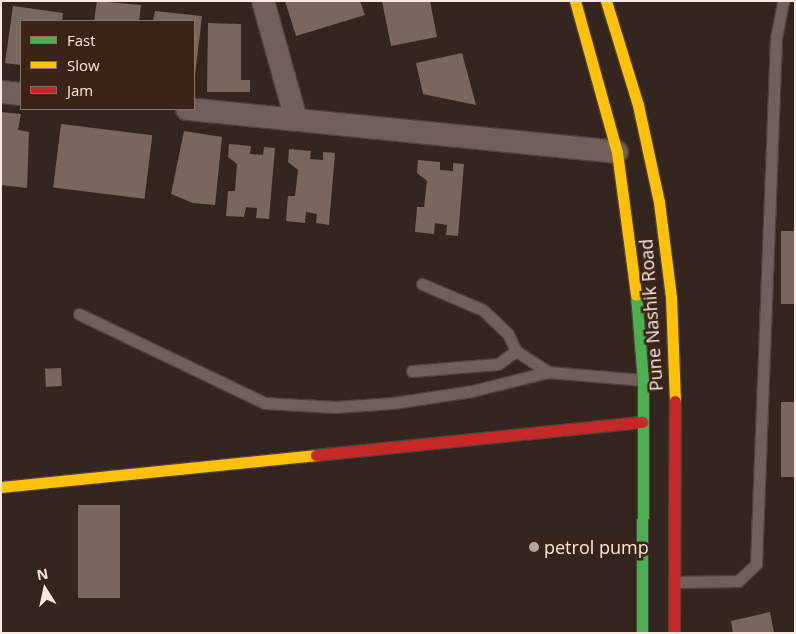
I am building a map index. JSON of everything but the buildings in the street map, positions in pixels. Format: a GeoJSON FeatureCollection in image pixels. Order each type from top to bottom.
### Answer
{"type":"FeatureCollection","features":[{"type":"Feature","properties":{"kind":"main road","name":"Pune Nashik Road"},"geometry":{"type":"LineString","coordinates":[[575,1],[617,152],[632,240],[643,380],[642,633]]}},
{"type":"Feature","properties":{"kind":"main road","name":"Pune Nashik Road"},"geometry":{"type":"LineString","coordinates":[[606,1],[638,105],[659,202],[671,298],[674,633]]}},
{"type":"Feature","properties":{"kind":"main road"},"geometry":{"type":"LineString","coordinates":[[1,487],[642,422]]}},
{"type":"Feature","properties":{"kind":"street"},"geometry":{"type":"LineString","coordinates":[[263,1],[296,119]]}},
{"type":"Feature","properties":{"kind":"street"},"geometry":{"type":"LineString","coordinates":[[1,92],[20,94]]}},
{"type":"Feature","properties":{"kind":"street"},"geometry":{"type":"LineString","coordinates":[[195,110],[617,152]]}},
{"type":"Feature","properties":{"kind":"lane"},"geometry":{"type":"LineString","coordinates":[[674,582],[738,581],[756,564],[776,47],[783,1]]}},
{"type":"Feature","properties":{"kind":"lane"},"geometry":{"type":"LineString","coordinates":[[422,284],[483,310],[508,334],[516,351],[548,372]]}},
{"type":"Feature","properties":{"kind":"lane"},"geometry":{"type":"LineString","coordinates":[[79,314],[265,403],[335,407],[393,403],[472,391],[548,372],[643,380]]}},
{"type":"Feature","properties":{"kind":"lane"},"geometry":{"type":"LineString","coordinates":[[412,371],[498,364],[516,351]]}},
{"type":"Feature","properties":{"kind":"traffic: fast"},"geometry":{"type":"LineString","coordinates":[[636,295],[643,380],[642,633]]}},
{"type":"Feature","properties":{"kind":"traffic: slow"},"geometry":{"type":"LineString","coordinates":[[575,1],[617,152],[636,295]]}},
{"type":"Feature","properties":{"kind":"traffic: slow"},"geometry":{"type":"LineString","coordinates":[[606,1],[638,105],[659,202],[671,297],[675,401]]}},
{"type":"Feature","properties":{"kind":"traffic: slow"},"geometry":{"type":"LineString","coordinates":[[1,487],[316,455]]}},
{"type":"Feature","properties":{"kind":"traffic: jam"},"geometry":{"type":"LineString","coordinates":[[674,633],[675,401]]}},
{"type":"Feature","properties":{"kind":"traffic: jam"},"geometry":{"type":"LineString","coordinates":[[316,455],[642,422]]}},
{"type":"Feature","properties":{"kind":"place","name":"petrol pump"},"geometry":{"type":"Point","coordinates":[534,547]}}]}
